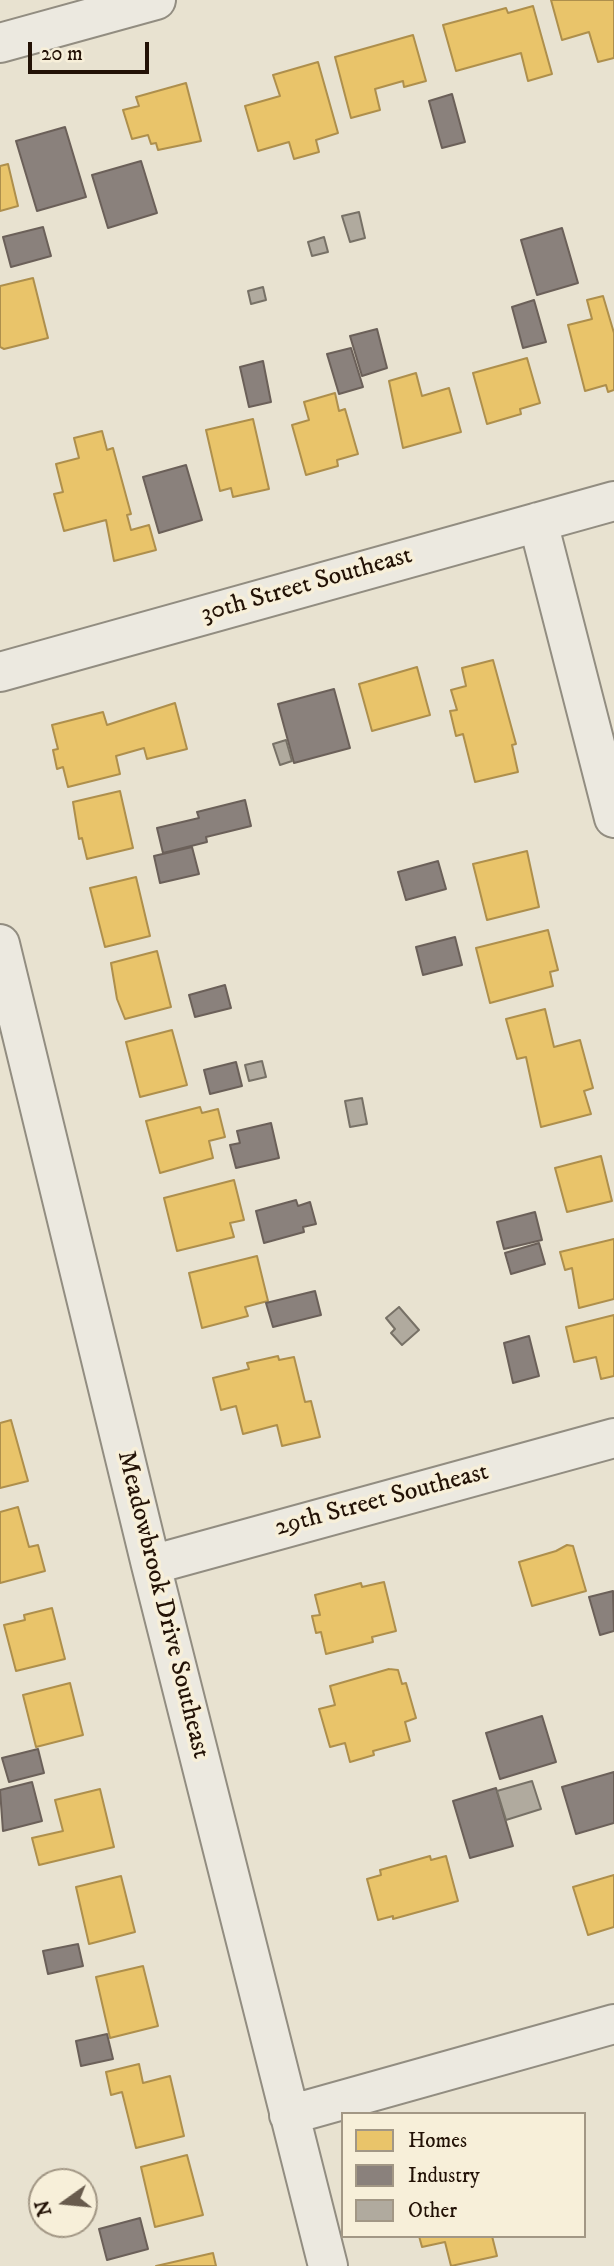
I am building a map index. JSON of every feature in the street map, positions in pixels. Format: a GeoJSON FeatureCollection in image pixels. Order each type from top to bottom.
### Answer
{"type":"FeatureCollection","features":[{"type":"Feature","properties":{"kind":"street"},"geometry":{"type":"LineString","coordinates":[[0,43],[156,0]]}},
{"type":"Feature","properties":{"kind":"street","name":"30th Street Southeast"},"geometry":{"type":"LineString","coordinates":[[0,672],[614,501]]}},
{"type":"Feature","properties":{"kind":"street"},"geometry":{"type":"LineString","coordinates":[[538,522],[614,818]]}},
{"type":"Feature","properties":{"kind":"street","name":"Meadowbrook Drive Southeast"},"geometry":{"type":"LineString","coordinates":[[0,944],[151,1565],[328,2266]]}},
{"type":"Feature","properties":{"kind":"street","name":"29th Street Southeast"},"geometry":{"type":"LineString","coordinates":[[151,1565],[614,1438]]}},
{"type":"Feature","properties":{"kind":"street"},"geometry":{"type":"LineString","coordinates":[[289,2115],[614,2024]]}},
{"type":"Feature","properties":{"kind":"building: Homes"},"geometry":{"type":"Polygon","coordinates":[[[551,0],[614,0],[614,58],[598,62],[589,32],[562,40],[551,0]]]}},
{"type":"Feature","properties":{"kind":"building: Homes"},"geometry":{"type":"Polygon","coordinates":[[[533,6],[552,74],[528,81],[521,53],[456,71],[443,25],[506,8],[508,13],[533,6]]]}},
{"type":"Feature","properties":{"kind":"building: Homes"},"geometry":{"type":"Polygon","coordinates":[[[413,35],[426,81],[404,87],[403,81],[375,89],[380,110],[351,118],[335,57],[413,35]]]}},
{"type":"Feature","properties":{"kind":"building: Homes"},"geometry":{"type":"Polygon","coordinates":[[[318,62],[338,133],[316,140],[319,152],[294,159],[289,142],[258,151],[245,106],[280,96],[273,75],[318,62]]]}},
{"type":"Feature","properties":{"kind":"building: Homes"},"geometry":{"type":"Polygon","coordinates":[[[186,83],[201,141],[158,150],[156,143],[151,144],[148,135],[132,139],[123,110],[139,106],[136,97],[186,83]]]}},
{"type":"Feature","properties":{"kind":"building: Homes"},"geometry":{"type":"Polygon","coordinates":[[[8,164],[18,206],[0,211],[0,166],[8,164]]]}},
{"type":"Feature","properties":{"kind":"building: Homes"},"geometry":{"type":"Polygon","coordinates":[[[33,278],[48,338],[4,349],[0,347],[0,286],[33,278]]]}},
{"type":"Feature","properties":{"kind":"building: Homes"},"geometry":{"type":"Polygon","coordinates":[[[603,296],[614,333],[614,390],[608,392],[606,385],[585,391],[568,325],[592,319],[587,300],[603,296]]]}},
{"type":"Feature","properties":{"kind":"building: Homes"},"geometry":{"type":"Polygon","coordinates":[[[527,358],[540,403],[520,409],[521,414],[487,424],[473,373],[527,358]]]}},
{"type":"Feature","properties":{"kind":"building: Homes"},"geometry":{"type":"Polygon","coordinates":[[[416,373],[422,396],[449,388],[461,432],[403,448],[389,381],[416,373]]]}},
{"type":"Feature","properties":{"kind":"building: Homes"},"geometry":{"type":"Polygon","coordinates":[[[335,393],[339,411],[345,409],[358,454],[337,460],[338,466],[306,475],[292,425],[309,420],[304,402],[335,393]]]}},
{"type":"Feature","properties":{"kind":"building: Homes"},"geometry":{"type":"Polygon","coordinates":[[[253,419],[269,489],[233,497],[231,488],[220,491],[206,430],[253,419]]]}},
{"type":"Feature","properties":{"kind":"building: Homes"},"geometry":{"type":"Polygon","coordinates":[[[102,431],[107,450],[113,448],[131,514],[127,515],[131,530],[149,525],[156,550],[114,561],[106,520],[64,531],[54,494],[63,492],[56,464],[79,458],[74,438],[102,431]]]}},
{"type":"Feature","properties":{"kind":"building: Homes"},"geometry":{"type":"Polygon","coordinates":[[[493,660],[516,744],[512,745],[518,772],[475,782],[463,734],[456,736],[450,711],[457,710],[451,690],[466,686],[462,668],[493,660]]]}},
{"type":"Feature","properties":{"kind":"building: Homes"},"geometry":{"type":"Polygon","coordinates":[[[417,667],[430,715],[372,731],[359,684],[417,667]]]}},
{"type":"Feature","properties":{"kind":"building: Homes"},"geometry":{"type":"Polygon","coordinates":[[[175,703],[187,749],[147,759],[144,748],[116,756],[120,774],[68,787],[63,767],[57,769],[53,750],[58,749],[52,725],[103,712],[107,725],[175,703]]]}},
{"type":"Feature","properties":{"kind":"building: Homes"},"geometry":{"type":"Polygon","coordinates":[[[120,791],[133,848],[87,859],[82,838],[79,839],[73,802],[120,791]]]}},
{"type":"Feature","properties":{"kind":"building: Homes"},"geometry":{"type":"Polygon","coordinates":[[[527,851],[539,907],[487,920],[473,864],[527,851]]]}},
{"type":"Feature","properties":{"kind":"building: Homes"},"geometry":{"type":"Polygon","coordinates":[[[136,877],[150,936],[105,947],[90,888],[136,877]]]}},
{"type":"Feature","properties":{"kind":"building: Homes"},"geometry":{"type":"Polygon","coordinates":[[[548,930],[558,970],[550,972],[553,986],[490,1003],[476,948],[548,930]]]}},
{"type":"Feature","properties":{"kind":"building: Homes"},"geometry":{"type":"Polygon","coordinates":[[[157,951],[171,1007],[125,1019],[117,999],[111,963],[157,951]]]}},
{"type":"Feature","properties":{"kind":"building: Homes"},"geometry":{"type":"Polygon","coordinates":[[[545,1009],[554,1047],[580,1040],[593,1088],[584,1091],[591,1114],[541,1127],[526,1057],[517,1059],[506,1019],[545,1009]]]}},
{"type":"Feature","properties":{"kind":"building: Homes"},"geometry":{"type":"Polygon","coordinates":[[[172,1030],[187,1085],[140,1097],[126,1042],[172,1030]]]}},
{"type":"Feature","properties":{"kind":"building: Homes"},"geometry":{"type":"Polygon","coordinates":[[[200,1107],[202,1113],[218,1109],[225,1137],[209,1141],[213,1158],[160,1173],[146,1121],[200,1107]]]}},
{"type":"Feature","properties":{"kind":"building: Homes"},"geometry":{"type":"Polygon","coordinates":[[[601,1156],[612,1201],[567,1212],[555,1168],[601,1156]]]}},
{"type":"Feature","properties":{"kind":"building: Homes"},"geometry":{"type":"Polygon","coordinates":[[[234,1180],[244,1220],[230,1223],[234,1237],[177,1251],[164,1198],[234,1180]]]}},
{"type":"Feature","properties":{"kind":"building: Homes"},"geometry":{"type":"Polygon","coordinates":[[[614,1239],[614,1299],[579,1308],[572,1268],[565,1270],[560,1252],[614,1239]]]}},
{"type":"Feature","properties":{"kind":"building: Homes"},"geometry":{"type":"Polygon","coordinates":[[[257,1256],[268,1301],[245,1307],[248,1316],[202,1328],[189,1273],[257,1256]]]}},
{"type":"Feature","properties":{"kind":"building: Homes"},"geometry":{"type":"Polygon","coordinates":[[[614,1315],[614,1376],[601,1379],[596,1357],[574,1362],[566,1327],[614,1315]]]}},
{"type":"Feature","properties":{"kind":"building: Homes"},"geometry":{"type":"Polygon","coordinates":[[[278,1356],[279,1360],[294,1357],[305,1402],[311,1401],[320,1437],[282,1446],[277,1425],[243,1434],[236,1406],[221,1410],[213,1378],[249,1369],[247,1363],[278,1356]]]}},
{"type":"Feature","properties":{"kind":"building: Homes"},"geometry":{"type":"Polygon","coordinates":[[[11,1420],[28,1481],[0,1488],[0,1423],[11,1420]]]}},
{"type":"Feature","properties":{"kind":"building: Homes"},"geometry":{"type":"Polygon","coordinates":[[[18,1507],[29,1547],[38,1545],[45,1571],[0,1583],[0,1512],[18,1507]]]}},
{"type":"Feature","properties":{"kind":"building: Homes"},"geometry":{"type":"Polygon","coordinates":[[[567,1545],[573,1546],[586,1591],[532,1606],[519,1562],[567,1545]]]}},
{"type":"Feature","properties":{"kind":"building: Homes"},"geometry":{"type":"Polygon","coordinates":[[[384,1582],[396,1631],[372,1637],[373,1642],[326,1654],[321,1632],[316,1633],[312,1616],[320,1615],[315,1595],[361,1583],[362,1587],[384,1582]]]}},
{"type":"Feature","properties":{"kind":"building: Homes"},"geometry":{"type":"Polygon","coordinates":[[[52,1608],[65,1659],[16,1671],[4,1625],[25,1620],[24,1615],[52,1608]]]}},
{"type":"Feature","properties":{"kind":"building: Homes"},"geometry":{"type":"Polygon","coordinates":[[[389,1669],[398,1670],[402,1684],[406,1683],[416,1718],[405,1722],[410,1741],[373,1751],[374,1755],[350,1762],[345,1743],[330,1747],[319,1709],[335,1705],[330,1686],[389,1669]]]}},
{"type":"Feature","properties":{"kind":"building: Homes"},"geometry":{"type":"Polygon","coordinates":[[[70,1683],[83,1735],[36,1747],[23,1695],[70,1683]]]}},
{"type":"Feature","properties":{"kind":"building: Homes"},"geometry":{"type":"Polygon","coordinates":[[[100,1789],[114,1847],[39,1865],[32,1838],[63,1831],[55,1800],[100,1789]]]}},
{"type":"Feature","properties":{"kind":"building: Homes"},"geometry":{"type":"Polygon","coordinates":[[[430,1856],[431,1860],[446,1856],[458,1901],[393,1919],[393,1916],[378,1920],[367,1879],[381,1875],[380,1870],[430,1856]]]}},
{"type":"Feature","properties":{"kind":"building: Homes"},"geometry":{"type":"Polygon","coordinates":[[[614,1875],[614,1927],[588,1935],[573,1887],[614,1875]]]}},
{"type":"Feature","properties":{"kind":"building: Homes"},"geometry":{"type":"Polygon","coordinates":[[[121,1876],[135,1932],[89,1944],[76,1887],[121,1876]]]}},
{"type":"Feature","properties":{"kind":"building: Homes"},"geometry":{"type":"Polygon","coordinates":[[[143,1966],[158,2026],[110,2038],[96,1977],[143,1966]]]}},
{"type":"Feature","properties":{"kind":"building: Homes"},"geometry":{"type":"Polygon","coordinates":[[[139,2064],[143,2083],[170,2076],[184,2136],[136,2148],[122,2092],[111,2095],[106,2072],[139,2064]]]}},
{"type":"Feature","properties":{"kind":"building: Homes"},"geometry":{"type":"Polygon","coordinates":[[[187,2155],[203,2215],[155,2227],[141,2167],[187,2155]]]}},
{"type":"Feature","properties":{"kind":"building: Homes"},"geometry":{"type":"Polygon","coordinates":[[[420,2238],[492,2238],[497,2256],[451,2266],[445,2242],[422,2247],[420,2238]]]}},
{"type":"Feature","properties":{"kind":"building: Homes"},"geometry":{"type":"Polygon","coordinates":[[[213,2253],[216,2266],[156,2266],[213,2253]]]}},
{"type":"Feature","properties":{"kind":"building: Industry"},"geometry":{"type":"Polygon","coordinates":[[[452,94],[465,142],[442,148],[429,101],[452,94]]]}},
{"type":"Feature","properties":{"kind":"building: Industry"},"geometry":{"type":"Polygon","coordinates":[[[65,127],[86,197],[37,211],[16,141],[65,127]]]}},
{"type":"Feature","properties":{"kind":"building: Industry"},"geometry":{"type":"Polygon","coordinates":[[[141,161],[157,213],[108,228],[92,175],[141,161]]]}},
{"type":"Feature","properties":{"kind":"building: Industry"},"geometry":{"type":"Polygon","coordinates":[[[43,227],[51,256],[11,267],[3,237],[43,227]]]}},
{"type":"Feature","properties":{"kind":"building: Industry"},"geometry":{"type":"Polygon","coordinates":[[[562,228],[578,283],[537,295],[521,240],[562,228]]]}},
{"type":"Feature","properties":{"kind":"building: Industry"},"geometry":{"type":"Polygon","coordinates":[[[534,300],[546,342],[523,348],[512,307],[534,300]]]}},
{"type":"Feature","properties":{"kind":"building: Industry"},"geometry":{"type":"Polygon","coordinates":[[[377,329],[387,368],[362,376],[350,336],[377,329]]]}},
{"type":"Feature","properties":{"kind":"building: Industry"},"geometry":{"type":"Polygon","coordinates":[[[351,348],[363,387],[339,394],[327,354],[351,348]]]}},
{"type":"Feature","properties":{"kind":"building: Industry"},"geometry":{"type":"Polygon","coordinates":[[[263,361],[271,402],[249,407],[240,367],[263,361]]]}},
{"type":"Feature","properties":{"kind":"building: Industry"},"geometry":{"type":"Polygon","coordinates":[[[186,465],[202,520],[159,533],[143,477],[186,465]]]}},
{"type":"Feature","properties":{"kind":"building: Industry"},"geometry":{"type":"Polygon","coordinates":[[[334,689],[350,748],[294,763],[278,704],[334,689]]]}},
{"type":"Feature","properties":{"kind":"building: Industry"},"geometry":{"type":"Polygon","coordinates":[[[245,800],[251,826],[206,837],[207,842],[163,853],[157,828],[199,818],[197,812],[245,800]]]}},
{"type":"Feature","properties":{"kind":"building: Industry"},"geometry":{"type":"Polygon","coordinates":[[[192,847],[199,874],[160,883],[154,856],[192,847]]]}},
{"type":"Feature","properties":{"kind":"building: Industry"},"geometry":{"type":"Polygon","coordinates":[[[438,861],[446,889],[406,900],[398,872],[438,861]]]}},
{"type":"Feature","properties":{"kind":"building: Industry"},"geometry":{"type":"Polygon","coordinates":[[[455,937],[462,965],[423,975],[416,947],[455,937]]]}},
{"type":"Feature","properties":{"kind":"building: Industry"},"geometry":{"type":"Polygon","coordinates":[[[225,985],[231,1008],[195,1017],[189,995],[225,985]]]}},
{"type":"Feature","properties":{"kind":"building: Industry"},"geometry":{"type":"Polygon","coordinates":[[[236,1062],[242,1086],[210,1094],[204,1070],[236,1062]]]}},
{"type":"Feature","properties":{"kind":"building: Industry"},"geometry":{"type":"Polygon","coordinates":[[[271,1123],[279,1158],[236,1168],[230,1145],[240,1143],[237,1131],[271,1123]]]}},
{"type":"Feature","properties":{"kind":"building: Industry"},"geometry":{"type":"Polygon","coordinates":[[[296,1200],[298,1206],[310,1202],[316,1224],[303,1227],[304,1232],[264,1243],[256,1211],[296,1200]]]}},
{"type":"Feature","properties":{"kind":"building: Industry"},"geometry":{"type":"Polygon","coordinates":[[[535,1212],[542,1240],[504,1249],[497,1222],[535,1212]]]}},
{"type":"Feature","properties":{"kind":"building: Industry"},"geometry":{"type":"Polygon","coordinates":[[[539,1243],[545,1264],[511,1274],[505,1253],[539,1243]]]}},
{"type":"Feature","properties":{"kind":"building: Industry"},"geometry":{"type":"Polygon","coordinates":[[[315,1291],[321,1315],[273,1327],[266,1303],[315,1291]]]}},
{"type":"Feature","properties":{"kind":"building: Industry"},"geometry":{"type":"Polygon","coordinates":[[[529,1336],[539,1376],[513,1383],[504,1343],[529,1336]]]}},
{"type":"Feature","properties":{"kind":"building: Industry"},"geometry":{"type":"Polygon","coordinates":[[[613,1591],[614,1631],[600,1635],[589,1597],[613,1591]]]}},
{"type":"Feature","properties":{"kind":"building: Industry"},"geometry":{"type":"Polygon","coordinates":[[[542,1716],[556,1762],[500,1779],[486,1733],[542,1716]]]}},
{"type":"Feature","properties":{"kind":"building: Industry"},"geometry":{"type":"Polygon","coordinates":[[[38,1749],[44,1773],[9,1782],[2,1758],[38,1749]]]}},
{"type":"Feature","properties":{"kind":"building: Industry"},"geometry":{"type":"Polygon","coordinates":[[[614,1772],[614,1823],[576,1834],[562,1787],[614,1772]]]}},
{"type":"Feature","properties":{"kind":"building: Industry"},"geometry":{"type":"Polygon","coordinates":[[[32,1782],[42,1821],[3,1831],[0,1790],[32,1782]]]}},
{"type":"Feature","properties":{"kind":"building: Industry"},"geometry":{"type":"Polygon","coordinates":[[[496,1788],[513,1846],[470,1858],[453,1801],[496,1788]]]}},
{"type":"Feature","properties":{"kind":"building: Industry"},"geometry":{"type":"Polygon","coordinates":[[[78,1944],[83,1966],[48,1974],[43,1951],[78,1944]]]}},
{"type":"Feature","properties":{"kind":"building: Industry"},"geometry":{"type":"Polygon","coordinates":[[[107,2034],[113,2059],[81,2066],[76,2041],[107,2034]]]}},
{"type":"Feature","properties":{"kind":"building: Industry"},"geometry":{"type":"Polygon","coordinates":[[[140,2218],[148,2249],[107,2260],[99,2229],[140,2218]]]}},
{"type":"Feature","properties":{"kind":"building: Other"},"geometry":{"type":"Polygon","coordinates":[[[359,212],[365,238],[350,242],[342,216],[359,212]]]}},
{"type":"Feature","properties":{"kind":"building: Other"},"geometry":{"type":"Polygon","coordinates":[[[324,237],[328,252],[312,256],[308,242],[324,237]]]}},
{"type":"Feature","properties":{"kind":"building: Other"},"geometry":{"type":"Polygon","coordinates":[[[263,287],[266,300],[251,304],[248,291],[263,287]]]}},
{"type":"Feature","properties":{"kind":"building: Other"},"geometry":{"type":"Polygon","coordinates":[[[286,740],[292,761],[280,765],[273,744],[286,740]]]}},
{"type":"Feature","properties":{"kind":"building: Other"},"geometry":{"type":"Polygon","coordinates":[[[262,1061],[266,1077],[249,1081],[245,1065],[262,1061]]]}},
{"type":"Feature","properties":{"kind":"building: Other"},"geometry":{"type":"Polygon","coordinates":[[[362,1098],[367,1124],[350,1127],[345,1101],[362,1098]]]}},
{"type":"Feature","properties":{"kind":"building: Other"},"geometry":{"type":"Polygon","coordinates":[[[399,1307],[419,1330],[402,1345],[391,1333],[395,1329],[386,1318],[399,1307]]]}},
{"type":"Feature","properties":{"kind":"building: Other"},"geometry":{"type":"Polygon","coordinates":[[[532,1781],[541,1809],[506,1820],[497,1791],[532,1781]]]}}]}
